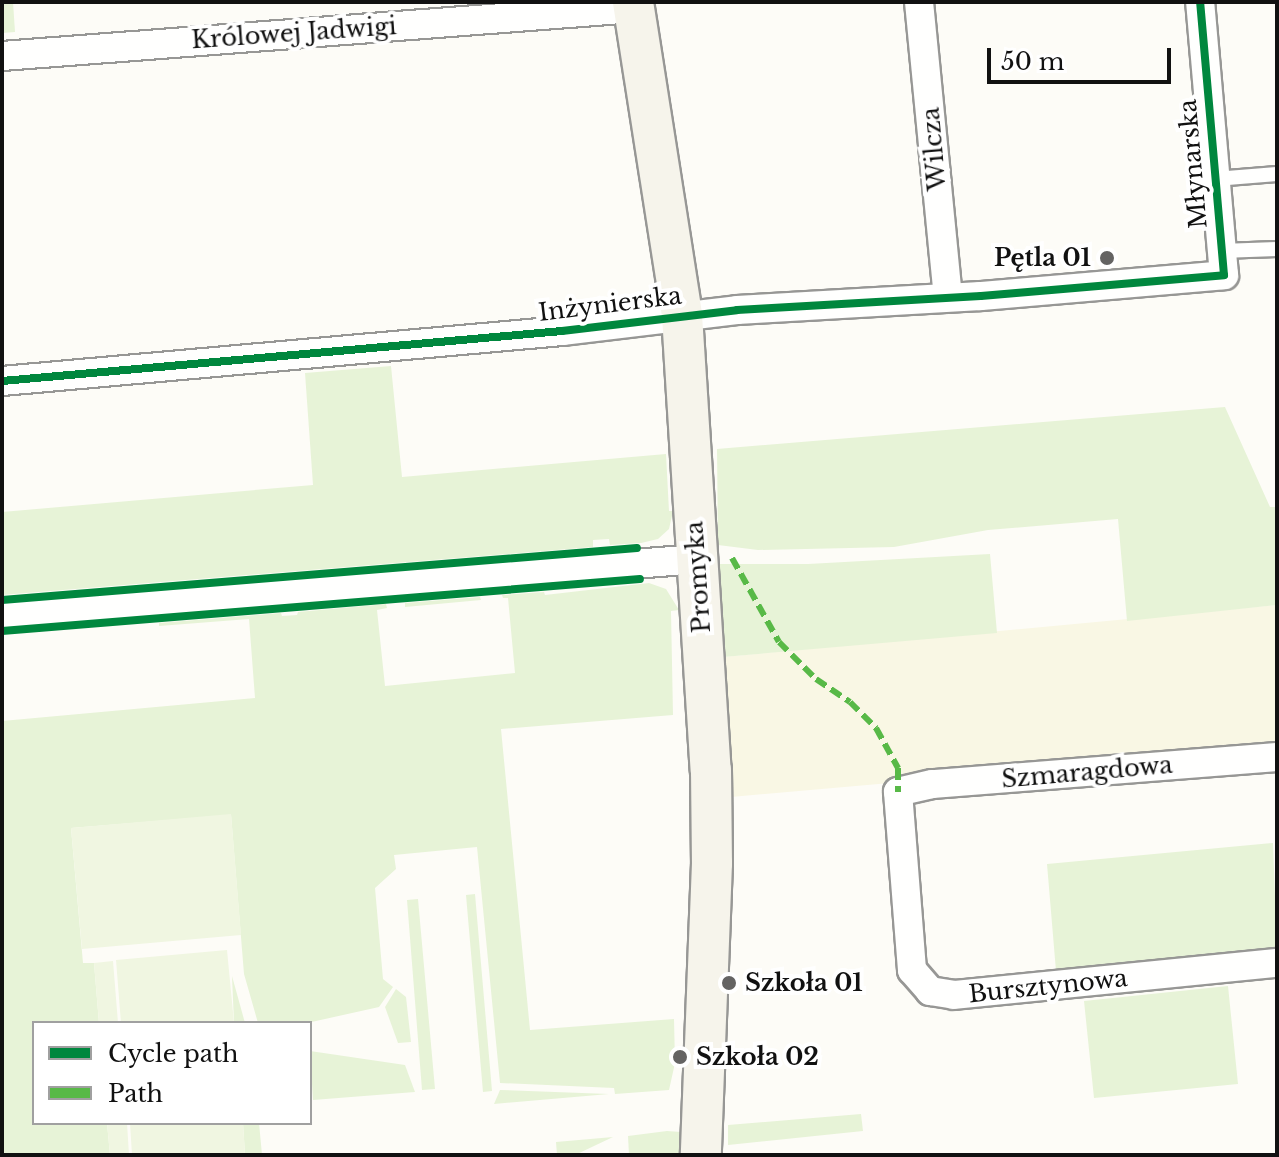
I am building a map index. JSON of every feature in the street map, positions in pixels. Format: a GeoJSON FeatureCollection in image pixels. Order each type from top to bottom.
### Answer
{"type":"FeatureCollection","features":[{"type":"Feature","properties":{"kind":"street","name":"Wilcza"},"geometry":{"type":"LineString","coordinates":[[919,2],[948,297]]}},
{"type":"Feature","properties":{"kind":"street","name":"Młynarska"},"geometry":{"type":"LineString","coordinates":[[1200,2],[1222,263]]}},
{"type":"Feature","properties":{"kind":"street","name":"Królowej Jadwigi"},"geometry":{"type":"LineString","coordinates":[[2,56],[634,5]]}},
{"type":"Feature","properties":{"kind":"street","name":"Promyka"},"geometry":{"type":"LineString","coordinates":[[634,5],[682,315],[711,770],[712,863],[701,1155]]}},
{"type":"Feature","properties":{"kind":"street","name":"Inżynierska"},"geometry":{"type":"LineString","coordinates":[[2,381],[531,334],[682,315],[948,297],[1222,263]]}},
{"type":"Feature","properties":{"kind":"street"},"geometry":{"type":"LineString","coordinates":[[2,615],[697,559]]}},
{"type":"Feature","properties":{"kind":"street","name":"Szmaragdowa"},"geometry":{"type":"LineString","coordinates":[[898,792],[932,784],[1277,757]]}},
{"type":"Feature","properties":{"kind":"street","name":"Bursztynowa"},"geometry":{"type":"LineString","coordinates":[[898,792],[912,970],[930,991],[954,995],[1277,963]]}},
{"type":"Feature","properties":{"kind":"lane"},"geometry":{"type":"LineString","coordinates":[[1215,179],[1277,174]]}},
{"type":"Feature","properties":{"kind":"lane"},"geometry":{"type":"LineString","coordinates":[[1222,263],[1277,249]]}},
{"type":"Feature","properties":{"kind":"shaded area"},"geometry":{"type":"Polygon","coordinates":[[[1277,605],[1277,749],[731,797],[723,657],[1277,605]]]}},
{"type":"Feature","properties":{"kind":"green space"},"geometry":{"type":"Polygon","coordinates":[[[2,2],[13,2],[15,32],[2,33],[2,2]]]}},
{"type":"Feature","properties":{"kind":"green space"},"geometry":{"type":"Polygon","coordinates":[[[391,366],[402,477],[666,454],[669,511],[673,511],[669,529],[658,539],[641,543],[610,545],[609,539],[593,540],[593,547],[2,595],[2,512],[313,485],[305,373],[391,366]]]}},
{"type":"Feature","properties":{"kind":"green space"},"geometry":{"type":"Polygon","coordinates":[[[1225,407],[1270,507],[1277,507],[1277,605],[1127,621],[1118,519],[988,530],[894,547],[758,550],[718,545],[717,449],[1225,407]]]}},
{"type":"Feature","properties":{"kind":"green space"},"geometry":{"type":"Polygon","coordinates":[[[990,554],[997,633],[723,657],[717,564],[808,564],[990,554]]]}},
{"type":"Feature","properties":{"kind":"green space"},"geometry":{"type":"Polygon","coordinates":[[[649,583],[666,589],[679,610],[671,611],[673,715],[501,729],[530,1030],[674,1019],[675,1063],[669,1090],[615,1094],[614,1088],[500,1083],[477,847],[394,855],[396,869],[375,888],[383,979],[393,987],[379,1007],[312,1022],[257,1021],[244,974],[231,815],[71,828],[83,963],[94,963],[99,1021],[32,1021],[32,1125],[107,1125],[110,1155],[2,1155],[2,721],[255,698],[249,619],[159,626],[159,623],[281,613],[282,616],[297,615],[298,612],[386,604],[387,608],[377,610],[385,686],[515,673],[508,598],[502,595],[544,592],[545,595],[649,583]]]}},
{"type":"Feature","properties":{"kind":"green space"},"geometry":{"type":"Polygon","coordinates":[[[480,597],[481,600],[405,607],[405,603],[480,597]]]}},
{"type":"Feature","properties":{"kind":"green space"},"geometry":{"type":"Polygon","coordinates":[[[231,814],[241,935],[82,949],[71,828],[231,814]]]}},
{"type":"Feature","properties":{"kind":"green space"},"geometry":{"type":"Polygon","coordinates":[[[1273,843],[1277,950],[1056,971],[1047,864],[1273,843]]]}},
{"type":"Feature","properties":{"kind":"green space"},"geometry":{"type":"Polygon","coordinates":[[[475,894],[492,1091],[483,1092],[466,895],[475,894]]]}},
{"type":"Feature","properties":{"kind":"green space"},"geometry":{"type":"Polygon","coordinates":[[[418,899],[435,1089],[422,1090],[407,900],[418,899]]]}},
{"type":"Feature","properties":{"kind":"green space"},"geometry":{"type":"Polygon","coordinates":[[[227,950],[234,1021],[121,1021],[116,960],[227,950]]]}},
{"type":"Feature","properties":{"kind":"green space"},"geometry":{"type":"Polygon","coordinates":[[[113,961],[118,1021],[99,1021],[94,963],[113,961]]]}},
{"type":"Feature","properties":{"kind":"green space"},"geometry":{"type":"Polygon","coordinates":[[[232,976],[244,1021],[234,1021],[232,976]]]}},
{"type":"Feature","properties":{"kind":"green space"},"geometry":{"type":"Polygon","coordinates":[[[1228,986],[1238,1084],[1094,1098],[1084,1001],[1228,986]]]}},
{"type":"Feature","properties":{"kind":"green space"},"geometry":{"type":"Polygon","coordinates":[[[396,989],[406,997],[411,1042],[398,1043],[385,1007],[396,989]]]}},
{"type":"Feature","properties":{"kind":"green space"},"geometry":{"type":"Polygon","coordinates":[[[312,1051],[405,1065],[415,1092],[313,1100],[312,1051]]]}},
{"type":"Feature","properties":{"kind":"green space"},"geometry":{"type":"Polygon","coordinates":[[[500,1090],[609,1094],[494,1104],[500,1090]]]}},
{"type":"Feature","properties":{"kind":"green space"},"geometry":{"type":"Polygon","coordinates":[[[861,1114],[863,1131],[728,1145],[728,1125],[861,1114]]]}},
{"type":"Feature","properties":{"kind":"green space"},"geometry":{"type":"Polygon","coordinates":[[[107,1125],[127,1125],[129,1155],[110,1155],[107,1125]]]}},
{"type":"Feature","properties":{"kind":"green space"},"geometry":{"type":"Polygon","coordinates":[[[130,1125],[243,1125],[245,1155],[132,1155],[130,1125]]]}},
{"type":"Feature","properties":{"kind":"green space"},"geometry":{"type":"Polygon","coordinates":[[[243,1125],[259,1125],[262,1155],[245,1155],[243,1125]]]}},
{"type":"Feature","properties":{"kind":"green space"},"geometry":{"type":"Polygon","coordinates":[[[681,1132],[680,1155],[629,1155],[628,1136],[681,1132]]]}},
{"type":"Feature","properties":{"kind":"green space"},"geometry":{"type":"Polygon","coordinates":[[[613,1137],[575,1155],[557,1155],[556,1142],[613,1137]]]}},
{"type":"Feature","properties":{"kind":"marked path"},"geometry":{"type":"LineString","coordinates":[[732,558],[779,642],[816,679],[850,702],[876,728],[898,768],[898,792]]}},
{"type":"Feature","properties":{"kind":"cycle path"},"geometry":{"type":"LineString","coordinates":[[2,381],[562,331],[737,310],[981,296],[1224,275],[1200,2]]}},
{"type":"Feature","properties":{"kind":"cycle path"},"geometry":{"type":"LineString","coordinates":[[2,600],[637,548]]}},
{"type":"Feature","properties":{"kind":"cycle path"},"geometry":{"type":"LineString","coordinates":[[2,631],[640,579]]}},
{"type":"Feature","properties":{"kind":"place","name":"Pętla 01"},"geometry":{"type":"Point","coordinates":[1107,258]}},
{"type":"Feature","properties":{"kind":"place","name":"Szkoła 01"},"geometry":{"type":"Point","coordinates":[729,983]}},
{"type":"Feature","properties":{"kind":"place","name":"Szkoła 02"},"geometry":{"type":"Point","coordinates":[680,1057]}}]}
